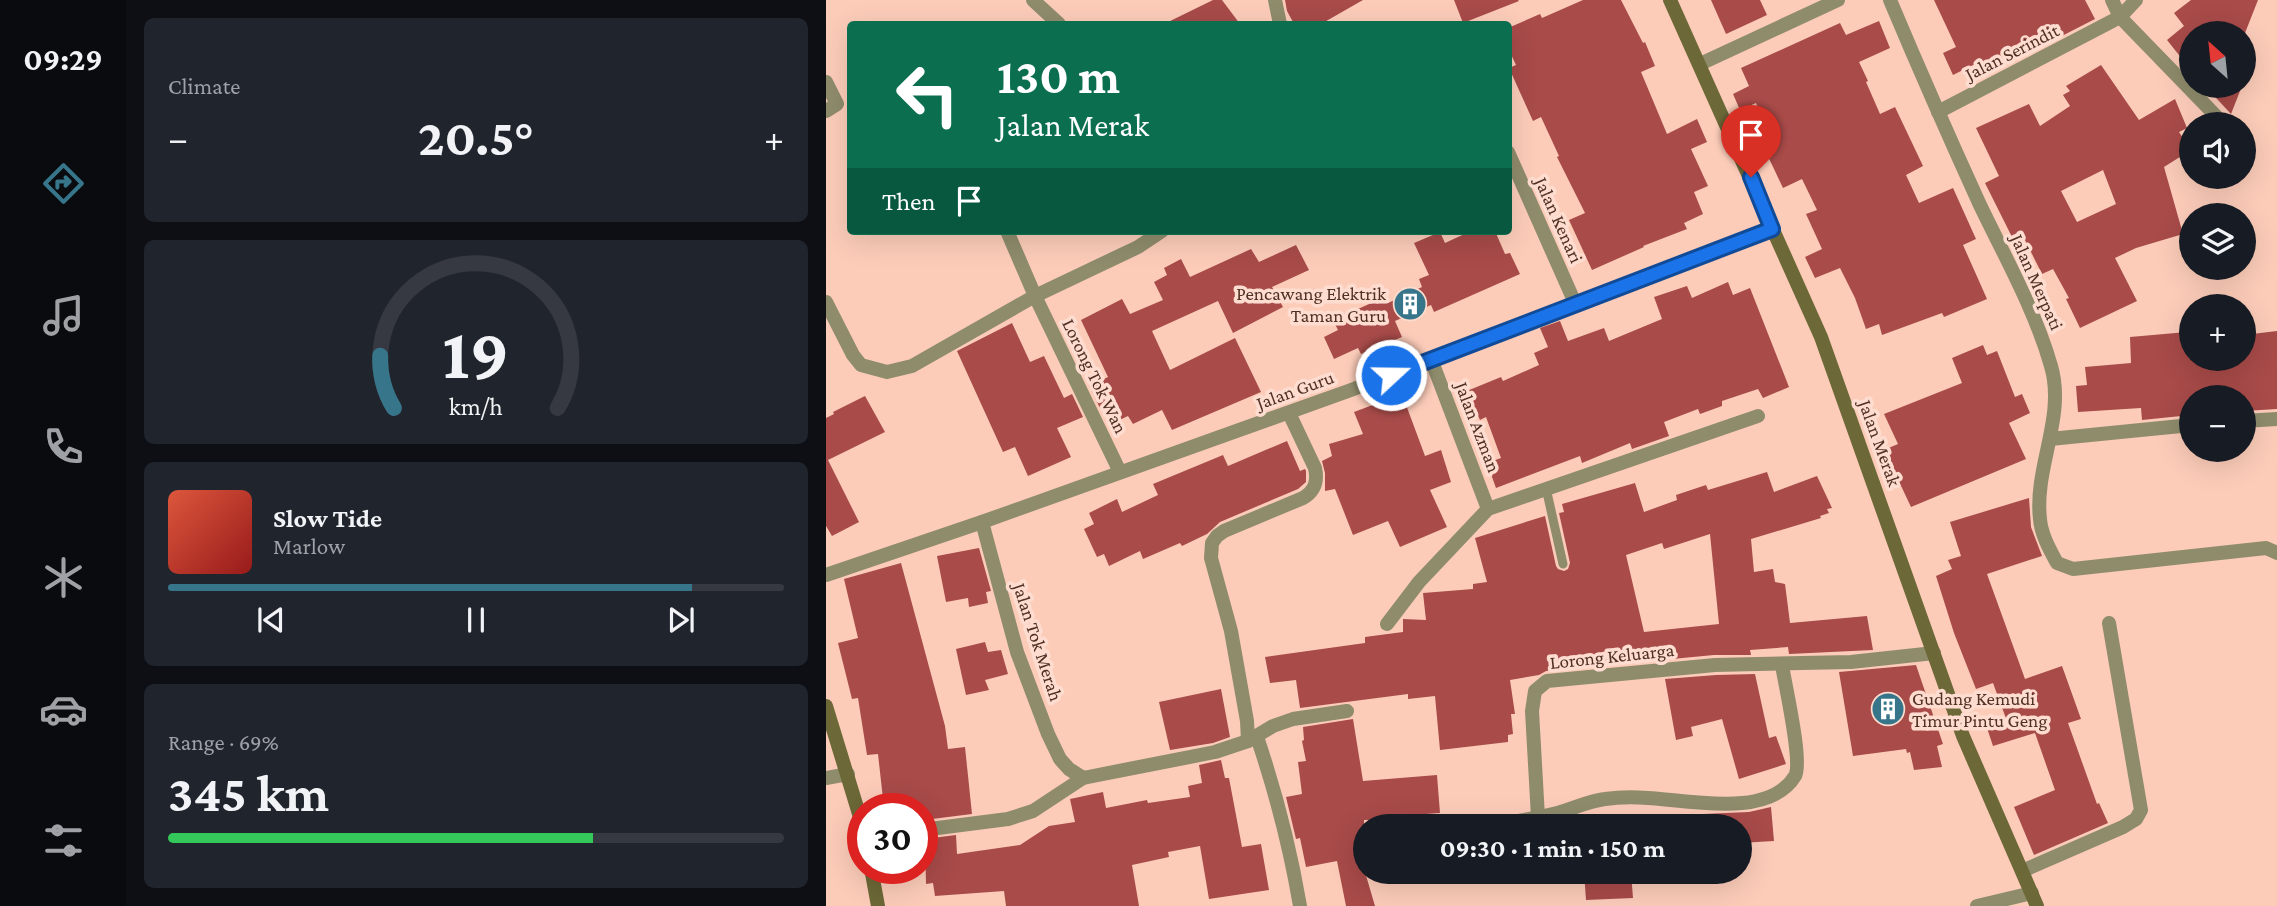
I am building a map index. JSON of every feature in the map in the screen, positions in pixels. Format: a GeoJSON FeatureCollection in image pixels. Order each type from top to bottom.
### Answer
{"type":"FeatureCollection","features":[{"type":"Feature","properties":{"kind":"street"},"geometry":{"type":"LineString","coordinates":[[1033,0],[1056,21]]}},
{"type":"Feature","properties":{"kind":"street"},"geometry":{"type":"LineString","coordinates":[[1275,0],[1279,21]]}},
{"type":"Feature","properties":{"kind":"street","name":"Jalan Merak"},"geometry":{"type":"LineString","coordinates":[[1670,0],[1821,337],[1963,736],[2034,900]]}},
{"type":"Feature","properties":{"kind":"street"},"geometry":{"type":"LineString","coordinates":[[1700,64],[1838,0]]}},
{"type":"Feature","properties":{"kind":"street","name":"Jalan Merpati"},"geometry":{"type":"LineString","coordinates":[[1890,0],[2044,344],[2052,369],[2055,403],[2041,482],[2040,519],[2047,544],[2057,563],[2073,569],[2266,548],[2277,553]]}},
{"type":"Feature","properties":{"kind":"street"},"geometry":{"type":"LineString","coordinates":[[2112,0],[2120,18],[2212,112]]}},
{"type":"Feature","properties":{"kind":"street","name":"Jalan Serindit"},"geometry":{"type":"LineString","coordinates":[[1938,112],[2120,18],[2136,0]]}},
{"type":"Feature","properties":{"kind":"street"},"geometry":{"type":"LineString","coordinates":[[826,82],[837,104],[826,111]]}},
{"type":"Feature","properties":{"kind":"street","name":"Jalan Kenari"},"geometry":{"type":"LineString","coordinates":[[1512,161],[1575,303]]}},
{"type":"Feature","properties":{"kind":"street","name":"Jalan Guru"},"geometry":{"type":"LineString","coordinates":[[826,575],[1289,413],[1772,229]]}},
{"type":"Feature","properties":{"kind":"street","name":"Lorong Tok Wan"},"geometry":{"type":"LineString","coordinates":[[1009,235],[1035,296],[1120,472]]}},
{"type":"Feature","properties":{"kind":"street"},"geometry":{"type":"LineString","coordinates":[[826,302],[853,355],[861,365],[887,372],[912,366],[1035,296],[1138,247],[1156,235]]}},
{"type":"Feature","properties":{"kind":"street","name":"Jalan Azman"},"geometry":{"type":"LineString","coordinates":[[1431,359],[1488,509]]}},
{"type":"Feature","properties":{"kind":"street"},"geometry":{"type":"LineString","coordinates":[[1289,413],[1315,468],[1317,477],[1311,493],[1224,531],[1217,536],[1210,550],[1231,631],[1247,721],[1281,814],[1300,906]]}},
{"type":"Feature","properties":{"kind":"street"},"geometry":{"type":"LineString","coordinates":[[1387,624],[1419,582],[1488,509],[1758,416]]}},
{"type":"Feature","properties":{"kind":"street"},"geometry":{"type":"LineString","coordinates":[[2256,420],[2277,419]]}},
{"type":"Feature","properties":{"kind":"street"},"geometry":{"type":"LineString","coordinates":[[2050,439],[2179,426]]}},
{"type":"Feature","properties":{"kind":"street","name":"Jalan Tok Merah"},"geometry":{"type":"LineString","coordinates":[[982,522],[1017,652],[1048,734],[1060,759],[1083,778]]}},
{"type":"Feature","properties":{"kind":"street"},"geometry":{"type":"LineString","coordinates":[[2022,871],[2123,827],[2136,819],[2141,810],[2109,623]]}},
{"type":"Feature","properties":{"kind":"street","name":"Lorong Keluarga"},"geometry":{"type":"LineString","coordinates":[[1538,814],[1532,711],[1535,691],[1540,685],[1556,680],[1701,666],[1782,665],[1888,659],[1934,653]]}},
{"type":"Feature","properties":{"kind":"street"},"geometry":{"type":"LineString","coordinates":[[1549,814],[1605,799],[1645,797],[1718,804],[1746,802],[1783,789],[1796,774],[1797,757],[1782,665]]}},
{"type":"Feature","properties":{"kind":"street"},"geometry":{"type":"LineString","coordinates":[[826,706],[853,793]]}},
{"type":"Feature","properties":{"kind":"street"},"geometry":{"type":"LineString","coordinates":[[938,828],[1008,819],[1033,811],[1083,778],[1215,752],[1252,739],[1273,726],[1293,719],[1347,711]]}},
{"type":"Feature","properties":{"kind":"street"},"geometry":{"type":"LineString","coordinates":[[826,778],[848,774]]}},
{"type":"Feature","properties":{"kind":"street"},"geometry":{"type":"LineString","coordinates":[[874,884],[878,906]]}},
{"type":"Feature","properties":{"kind":"street"},"geometry":{"type":"LineString","coordinates":[[1977,906],[2034,900]]}},
{"type":"Feature","properties":{"kind":"lane"},"geometry":{"type":"LineString","coordinates":[[1546,488],[1563,564]]}},
{"type":"Feature","properties":{"kind":"building"},"geometry":{"type":"Polygon","coordinates":[[[1213,0],[1222,0],[1238,21],[1170,21],[1213,0]]]}},
{"type":"Feature","properties":{"kind":"building"},"geometry":{"type":"Polygon","coordinates":[[[1285,0],[1363,0],[1326,21],[1292,21],[1285,0]]]}},
{"type":"Feature","properties":{"kind":"building"},"geometry":{"type":"Polygon","coordinates":[[[1454,0],[1519,1],[1468,21],[1462,21],[1454,0]]]}},
{"type":"Feature","properties":{"kind":"building"},"geometry":{"type":"Polygon","coordinates":[[[1583,0],[1621,0],[1643,43],[1645,42],[1655,66],[1641,72],[1667,134],[1697,119],[1707,142],[1691,149],[1708,186],[1694,192],[1703,214],[1684,223],[1687,229],[1592,270],[1569,220],[1585,213],[1557,157],[1559,156],[1541,117],[1533,121],[1512,75],[1512,67],[1516,65],[1512,56],[1512,26],[1540,14],[1542,18],[1583,0]]]}},
{"type":"Feature","properties":{"kind":"building"},"geometry":{"type":"Polygon","coordinates":[[[1711,0],[1760,0],[1767,15],[1726,34],[1711,0]]]}},
{"type":"Feature","properties":{"kind":"building"},"geometry":{"type":"Polygon","coordinates":[[[1934,0],[2085,0],[2095,19],[1984,76],[1977,63],[1953,75],[1943,53],[1956,47],[1934,0]]]}},
{"type":"Feature","properties":{"kind":"building"},"geometry":{"type":"Polygon","coordinates":[[[2191,0],[2258,0],[2250,21],[2180,21],[2174,13],[2191,0]]]}},
{"type":"Feature","properties":{"kind":"building"},"geometry":{"type":"Polygon","coordinates":[[[1879,21],[1890,48],[1859,62],[1868,81],[1866,82],[1880,114],[1895,107],[1923,166],[1906,175],[1919,203],[1953,188],[1976,239],[1963,245],[1987,299],[1944,317],[1942,313],[1882,335],[1879,324],[1866,329],[1840,268],[1815,278],[1805,257],[1822,249],[1806,214],[1817,210],[1802,179],[1783,188],[1766,152],[1771,149],[1765,137],[1771,135],[1756,103],[1740,110],[1733,94],[1749,86],[1741,68],[1840,23],[1846,35],[1879,21]]]}},
{"type":"Feature","properties":{"kind":"building"},"geometry":{"type":"Polygon","coordinates":[[[2179,30],[2179,55],[2167,40],[2179,30]]]}},
{"type":"Feature","properties":{"kind":"building"},"geometry":{"type":"Polygon","coordinates":[[[2101,65],[2139,120],[2175,99],[2180,112],[2179,158],[2164,167],[2179,220],[2179,235],[2136,248],[2115,258],[2137,301],[2080,328],[2066,299],[2069,298],[2053,269],[2042,274],[2023,236],[2014,241],[1985,183],[1999,176],[1976,128],[2029,104],[2040,126],[2070,106],[2063,95],[2070,91],[2066,86],[2101,65]],[[2103,170],[2061,191],[2077,222],[2116,204],[2103,170]]]}},
{"type":"Feature","properties":{"kind":"building"},"geometry":{"type":"Polygon","coordinates":[[[2216,98],[2237,98],[2232,112],[2216,98]]]}},
{"type":"Feature","properties":{"kind":"building"},"geometry":{"type":"Polygon","coordinates":[[[1433,235],[1441,235],[1445,243],[1462,235],[1497,235],[1505,254],[1510,253],[1520,274],[1434,312],[1431,305],[1395,321],[1402,337],[1361,354],[1358,348],[1334,359],[1324,337],[1338,330],[1333,320],[1385,297],[1388,303],[1422,287],[1419,279],[1429,275],[1414,243],[1433,235]]]}},
{"type":"Feature","properties":{"kind":"building"},"geometry":{"type":"Polygon","coordinates":[[[1296,245],[1309,270],[1272,287],[1283,307],[1233,333],[1218,301],[1152,331],[1170,370],[1235,338],[1261,392],[1172,430],[1162,410],[1133,424],[1128,416],[1111,424],[1089,386],[1108,377],[1081,320],[1122,299],[1130,314],[1163,300],[1154,282],[1167,275],[1164,268],[1181,259],[1190,277],[1251,249],[1259,262],[1296,245]]]}},
{"type":"Feature","properties":{"kind":"building"},"geometry":{"type":"Polygon","coordinates":[[[1728,282],[1733,295],[1750,288],[1789,387],[1763,398],[1758,389],[1722,401],[1722,406],[1700,414],[1698,409],[1664,422],[1669,436],[1632,449],[1630,443],[1582,463],[1580,456],[1496,488],[1487,463],[1501,458],[1486,417],[1480,420],[1476,411],[1470,414],[1462,393],[1501,377],[1503,381],[1539,365],[1534,353],[1548,347],[1540,328],[1560,321],[1568,341],[1604,328],[1609,341],[1662,319],[1654,297],[1687,286],[1692,298],[1728,282]]]}},
{"type":"Feature","properties":{"kind":"building"},"geometry":{"type":"Polygon","coordinates":[[[1012,323],[1030,362],[1044,356],[1064,398],[1072,394],[1083,417],[1057,428],[1071,457],[1028,476],[1015,447],[1003,452],[957,351],[1012,323]]]}},
{"type":"Feature","properties":{"kind":"building"},"geometry":{"type":"Polygon","coordinates":[[[2277,331],[2277,409],[2256,410],[2256,385],[2179,385],[2179,416],[2142,420],[2141,408],[2078,412],[2076,386],[2087,385],[2085,367],[2131,363],[2130,337],[2179,333],[2179,371],[2256,371],[2256,334],[2277,331]]]}},
{"type":"Feature","properties":{"kind":"building"},"geometry":{"type":"Polygon","coordinates":[[[1983,345],[1987,355],[1997,351],[2015,397],[2022,394],[2030,413],[2009,423],[2026,459],[1911,507],[1895,473],[1888,475],[1879,452],[1898,444],[1884,414],[1962,383],[1952,358],[1983,345]]]}},
{"type":"Feature","properties":{"kind":"building"},"geometry":{"type":"Polygon","coordinates":[[[1402,394],[1425,456],[1441,450],[1451,482],[1430,490],[1447,527],[1400,547],[1388,521],[1353,535],[1335,489],[1325,491],[1322,461],[1332,456],[1329,444],[1363,434],[1354,412],[1402,394]]]}},
{"type":"Feature","properties":{"kind":"building"},"geometry":{"type":"Polygon","coordinates":[[[865,396],[885,432],[828,460],[859,522],[832,536],[826,526],[826,418],[865,396]]]}},
{"type":"Feature","properties":{"kind":"building"},"geometry":{"type":"Polygon","coordinates":[[[1287,441],[1300,471],[1306,471],[1306,482],[1298,489],[1220,522],[1207,534],[1182,546],[1180,543],[1143,559],[1140,551],[1109,566],[1104,554],[1097,557],[1084,529],[1094,524],[1089,513],[1117,499],[1122,512],[1158,495],[1153,484],[1223,455],[1228,466],[1287,441]]]}},
{"type":"Feature","properties":{"kind":"building"},"geometry":{"type":"Polygon","coordinates":[[[1767,472],[1774,492],[1817,476],[1832,508],[1827,509],[1829,513],[1820,516],[1821,518],[1751,539],[1754,572],[1773,569],[1775,582],[1785,584],[1790,623],[1867,616],[1873,650],[1789,654],[1788,647],[1750,650],[1751,655],[1714,655],[1546,671],[1539,675],[1510,680],[1515,714],[1511,714],[1513,734],[1508,735],[1508,742],[1440,750],[1435,696],[1408,699],[1408,694],[1300,708],[1296,680],[1270,683],[1265,657],[1365,643],[1365,637],[1403,632],[1403,619],[1426,620],[1423,593],[1473,589],[1473,584],[1487,582],[1475,538],[1545,516],[1556,566],[1564,571],[1570,563],[1559,513],[1564,512],[1562,504],[1635,483],[1644,512],[1677,500],[1676,495],[1706,485],[1708,490],[1767,472]],[[1710,534],[1664,549],[1662,543],[1626,555],[1644,632],[1719,624],[1710,534]]]}},
{"type":"Feature","properties":{"kind":"building"},"geometry":{"type":"Polygon","coordinates":[[[2029,498],[2031,527],[2042,556],[1987,574],[2025,679],[2062,666],[2081,719],[2068,723],[2097,804],[2099,803],[2108,823],[2034,855],[2014,807],[2055,790],[2035,733],[1993,746],[1987,728],[2007,721],[1993,683],[1976,689],[1936,576],[1952,569],[1948,560],[1961,556],[1950,522],[2029,498]]]}},
{"type":"Feature","properties":{"kind":"building"},"geometry":{"type":"Polygon","coordinates":[[[979,548],[991,591],[986,592],[988,603],[969,607],[968,598],[946,602],[937,556],[979,548]]]}},
{"type":"Feature","properties":{"kind":"building"},"geometry":{"type":"Polygon","coordinates":[[[901,563],[945,726],[948,749],[965,747],[972,814],[938,818],[938,793],[882,793],[878,754],[867,755],[858,698],[852,699],[838,643],[858,638],[844,579],[901,563]]]}},
{"type":"Feature","properties":{"kind":"building"},"geometry":{"type":"Polygon","coordinates":[[[985,642],[988,652],[1001,650],[1008,674],[985,680],[989,690],[966,695],[956,649],[985,642]]]}},
{"type":"Feature","properties":{"kind":"building","name":"Gudang Kemudi Timur Pintu Geng"},"geometry":{"type":"Polygon","coordinates":[[[1916,665],[1943,744],[1937,746],[1942,767],[1914,770],[1910,752],[1907,753],[1906,749],[1853,756],[1839,672],[1916,665]]]}},
{"type":"Feature","properties":{"kind":"building"},"geometry":{"type":"Polygon","coordinates":[[[1755,674],[1769,738],[1776,736],[1786,764],[1739,779],[1722,719],[1691,727],[1693,736],[1676,740],[1665,679],[1755,674]]]}},
{"type":"Feature","properties":{"kind":"building"},"geometry":{"type":"Polygon","coordinates":[[[1221,689],[1230,737],[1213,743],[1170,750],[1159,702],[1221,689]]]}},
{"type":"Feature","properties":{"kind":"building"},"geometry":{"type":"Polygon","coordinates":[[[1353,719],[1363,781],[1437,775],[1440,813],[1353,814],[1353,884],[1369,884],[1375,906],[1346,906],[1337,861],[1306,867],[1300,838],[1296,839],[1286,797],[1302,794],[1298,762],[1306,761],[1302,741],[1303,727],[1353,719]]]}},
{"type":"Feature","properties":{"kind":"building"},"geometry":{"type":"Polygon","coordinates":[[[1221,760],[1225,778],[1229,778],[1242,847],[1261,844],[1269,890],[1209,899],[1200,846],[1168,852],[1169,857],[1132,865],[1139,906],[1006,906],[1004,891],[935,896],[933,884],[938,884],[938,837],[956,835],[957,854],[1020,845],[1049,826],[1075,822],[1070,799],[1103,792],[1106,808],[1147,800],[1148,803],[1190,797],[1188,786],[1202,783],[1199,765],[1221,760]]]}},
{"type":"Feature","properties":{"kind":"building"},"geometry":{"type":"Polygon","coordinates":[[[1771,807],[1774,841],[1752,842],[1752,814],[1703,814],[1749,812],[1771,807]]]}},
{"type":"Feature","properties":{"kind":"building"},"geometry":{"type":"Polygon","coordinates":[[[1585,884],[1632,884],[1633,898],[1586,900],[1585,884]]]}},
{"type":"Feature","properties":{"kind":"place","name":"Pencawang Elektrik Taman Guru"},"geometry":{"type":"Point","coordinates":[1410,304]}},
{"type":"Feature","properties":{"kind":"place","name":"Gudang Kemudi Timur Pintu Geng"},"geometry":{"type":"Point","coordinates":[1888,709]}},
{"type":"Feature","properties":{"kind":"route"},"geometry":{"type":"LineString","coordinates":[[1391,375],[1772,229],[1751,177]]}}]}
